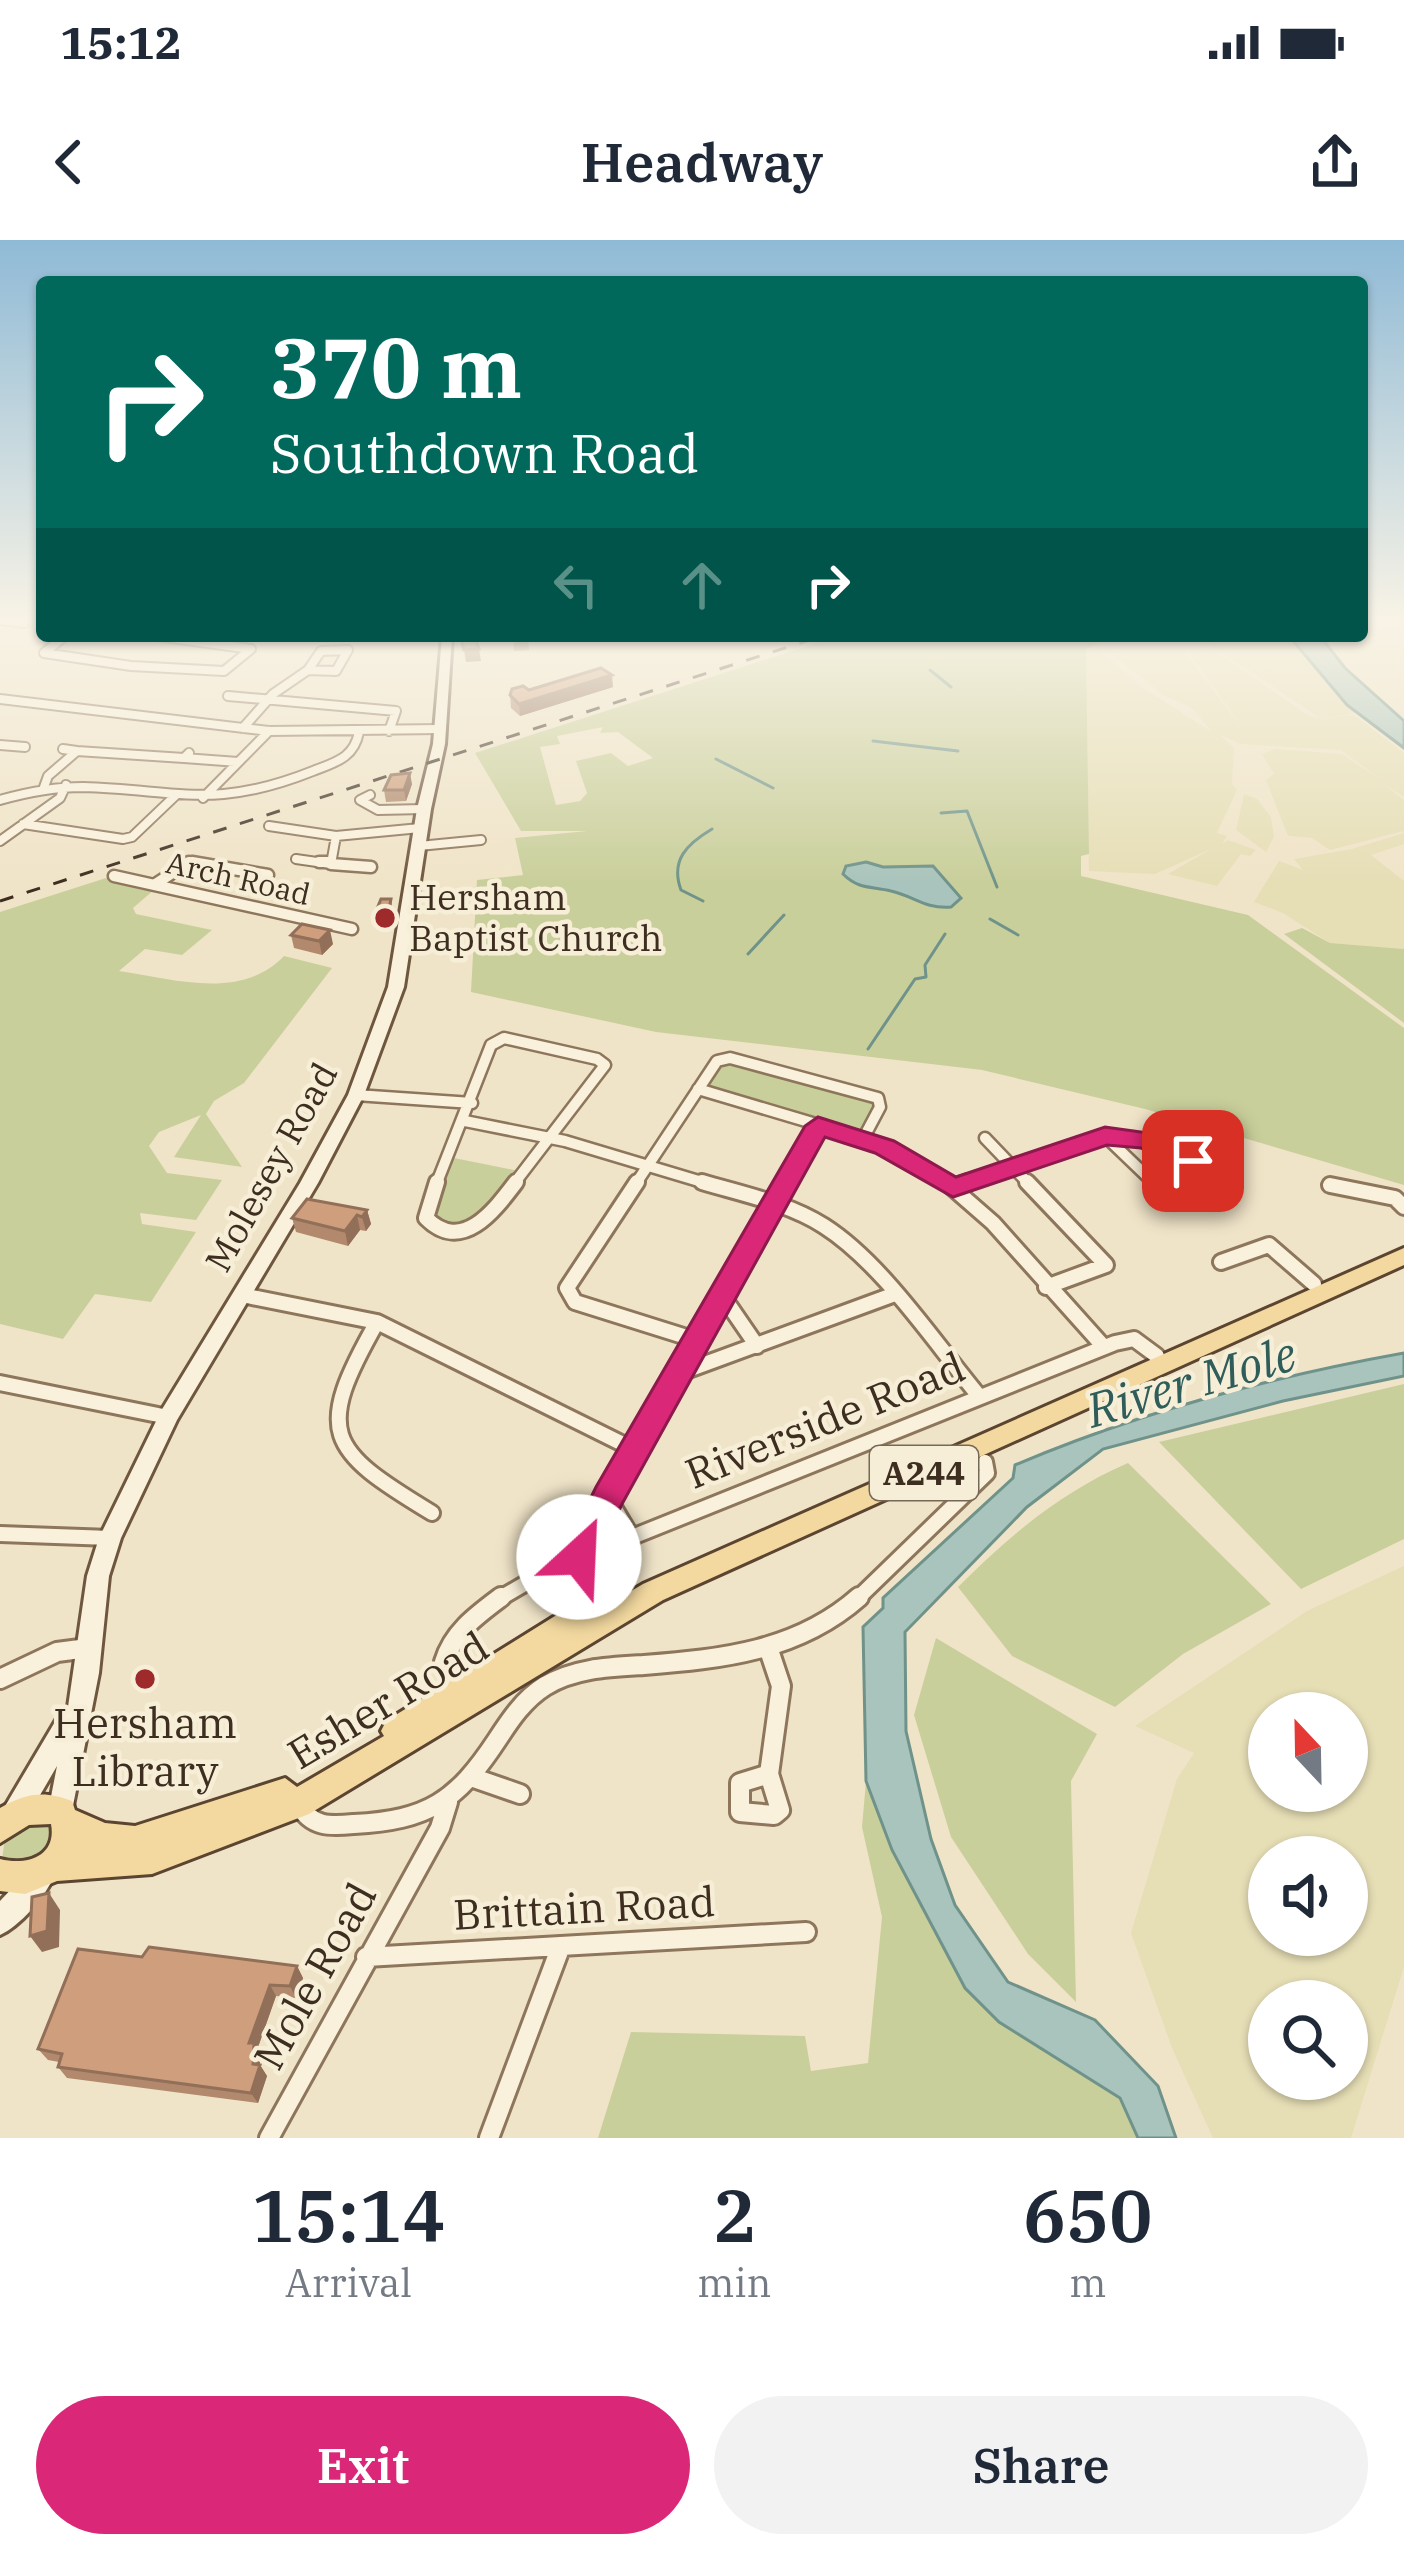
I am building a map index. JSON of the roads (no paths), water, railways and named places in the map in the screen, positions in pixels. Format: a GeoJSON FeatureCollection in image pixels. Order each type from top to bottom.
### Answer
{"type":"FeatureCollection","features":[{"type":"Feature","properties":{"kind":"main road","name":"Esher Road"},"geometry":{"type":"LineString","coordinates":[[65,1817],[104,1838],[135,1841],[232,1814],[326,1774],[459,1689],[658,1574],[1404,1244]]}},
{"type":"Feature","properties":{"kind":"main road","name":"Esher Road"},"geometry":{"type":"LineString","coordinates":[[0,1875],[24,1880],[49,1870],[152,1858],[298,1803],[653,1592],[1404,1256]]}},
{"type":"Feature","properties":{"kind":"main road"},"geometry":{"type":"LineString","coordinates":[[5,1822],[36,1808],[65,1817],[66,1847],[49,1870]]}},
{"type":"Feature","properties":{"kind":"street"},"geometry":{"type":"LineString","coordinates":[[63,707],[269,731],[440,729]]}},
{"type":"Feature","properties":{"kind":"street"},"geometry":{"type":"LineString","coordinates":[[243,728],[261,707]]}},
{"type":"Feature","properties":{"kind":"street"},"geometry":{"type":"LineString","coordinates":[[356,707],[396,710],[389,731]]}},
{"type":"Feature","properties":{"kind":"street","name":"Molesey Road"},"geometry":{"type":"LineString","coordinates":[[65,1817],[98,1576],[110,1538],[168,1418],[356,1095],[396,987],[442,707]]}},
{"type":"Feature","properties":{"kind":"street"},"geometry":{"type":"LineString","coordinates":[[203,798],[269,731]]}},
{"type":"Feature","properties":{"kind":"street"},"geometry":{"type":"LineString","coordinates":[[0,800],[66,784],[203,798],[255,789],[347,757],[356,747],[359,732]]}},
{"type":"Feature","properties":{"kind":"street"},"geometry":{"type":"LineString","coordinates":[[2,749],[25,746]]}},
{"type":"Feature","properties":{"kind":"street"},"geometry":{"type":"LineString","coordinates":[[63,749],[238,762]]}},
{"type":"Feature","properties":{"kind":"street"},"geometry":{"type":"LineString","coordinates":[[44,787],[48,776],[77,751]]}},
{"type":"Feature","properties":{"kind":"street"},"geometry":{"type":"LineString","coordinates":[[0,841],[60,797],[66,784]]}},
{"type":"Feature","properties":{"kind":"street"},"geometry":{"type":"LineString","coordinates":[[240,786],[255,789]]}},
{"type":"Feature","properties":{"kind":"street"},"geometry":{"type":"LineString","coordinates":[[23,824],[132,837],[176,795]]}},
{"type":"Feature","properties":{"kind":"street"},"geometry":{"type":"LineString","coordinates":[[370,795],[360,800],[372,809],[424,808]]}},
{"type":"Feature","properties":{"kind":"street"},"geometry":{"type":"LineString","coordinates":[[270,826],[336,836],[482,839]]}},
{"type":"Feature","properties":{"kind":"street"},"geometry":{"type":"LineString","coordinates":[[331,864],[336,836]]}},
{"type":"Feature","properties":{"kind":"street"},"geometry":{"type":"LineString","coordinates":[[296,859],[371,867]]}},
{"type":"Feature","properties":{"kind":"street"},"geometry":{"type":"LineString","coordinates":[[154,885],[190,862],[268,875]]}},
{"type":"Feature","properties":{"kind":"street","name":"Arch Road"},"geometry":{"type":"LineString","coordinates":[[114,876],[352,929]]}},
{"type":"Feature","properties":{"kind":"street"},"geometry":{"type":"LineString","coordinates":[[499,1039],[602,1061],[603,1070],[485,1222],[471,1230],[445,1231],[429,1222],[427,1206],[465,1121],[491,1046],[499,1039]]}},
{"type":"Feature","properties":{"kind":"street"},"geometry":{"type":"LineString","coordinates":[[696,1340],[569,1297],[569,1282],[717,1061],[726,1058],[874,1096],[881,1104],[862,1139]]}},
{"type":"Feature","properties":{"kind":"street"},"geometry":{"type":"LineString","coordinates":[[698,1089],[862,1139],[953,1187],[1104,1347],[1134,1340],[1156,1356]]}},
{"type":"Feature","properties":{"kind":"street"},"geometry":{"type":"LineString","coordinates":[[356,1095],[472,1103]]}},
{"type":"Feature","properties":{"kind":"street"},"geometry":{"type":"LineString","coordinates":[[465,1121],[645,1164],[776,1204],[822,1224],[857,1251],[979,1396]]}},
{"type":"Feature","properties":{"kind":"street"},"geometry":{"type":"LineString","coordinates":[[579,1557],[608,1497],[818,1126]]}},
{"type":"Feature","properties":{"kind":"street"},"geometry":{"type":"LineString","coordinates":[[953,1187],[1105,1136],[1146,1140],[1189,1157],[1194,1165],[1162,1186],[1105,1136]]}},
{"type":"Feature","properties":{"kind":"street"},"geometry":{"type":"LineString","coordinates":[[985,1138],[1106,1265],[1046,1287]]}},
{"type":"Feature","properties":{"kind":"street"},"geometry":{"type":"LineString","coordinates":[[1330,1185],[1395,1198],[1404,1207]]}},
{"type":"Feature","properties":{"kind":"street"},"geometry":{"type":"LineString","coordinates":[[1221,1262],[1269,1245],[1315,1284]]}},
{"type":"Feature","properties":{"kind":"street"},"geometry":{"type":"LineString","coordinates":[[722,1294],[757,1346]]}},
{"type":"Feature","properties":{"kind":"street"},"geometry":{"type":"LineString","coordinates":[[680,1372],[895,1294]]}},
{"type":"Feature","properties":{"kind":"street"},"geometry":{"type":"LineString","coordinates":[[242,1295],[377,1322],[635,1450]]}},
{"type":"Feature","properties":{"kind":"street"},"geometry":{"type":"LineString","coordinates":[[377,1322],[345,1375],[333,1411],[336,1434],[351,1461],[432,1513]]}},
{"type":"Feature","properties":{"kind":"street","name":"Riverside Road"},"geometry":{"type":"LineString","coordinates":[[459,1689],[443,1657],[458,1633],[514,1588],[579,1557],[1104,1347]]}},
{"type":"Feature","properties":{"kind":"street"},"geometry":{"type":"LineString","coordinates":[[0,1383],[168,1418]]}},
{"type":"Feature","properties":{"kind":"street"},"geometry":{"type":"LineString","coordinates":[[298,1803],[306,1819],[320,1825],[412,1818],[448,1802],[471,1778],[514,1712],[551,1682],[599,1668],[768,1647],[802,1637],[853,1603],[948,1505],[987,1473],[985,1462]]}},
{"type":"Feature","properties":{"kind":"street"},"geometry":{"type":"LineString","coordinates":[[608,1497],[632,1537]]}},
{"type":"Feature","properties":{"kind":"street"},"geometry":{"type":"LineString","coordinates":[[0,1534],[110,1538]]}},
{"type":"Feature","properties":{"kind":"street"},"geometry":{"type":"LineString","coordinates":[[768,1647],[781,1686],[769,1774]]}},
{"type":"Feature","properties":{"kind":"street"},"geometry":{"type":"LineString","coordinates":[[0,1679],[57,1652],[90,1648]]}},
{"type":"Feature","properties":{"kind":"street","name":"Molesey Road"},"geometry":{"type":"LineString","coordinates":[[5,1822],[78,1706]]}},
{"type":"Feature","properties":{"kind":"street"},"geometry":{"type":"LineString","coordinates":[[471,1778],[520,1794]]}},
{"type":"Feature","properties":{"kind":"street","name":"Mole Road"},"geometry":{"type":"LineString","coordinates":[[269,2138],[427,1852],[448,1802]]}},
{"type":"Feature","properties":{"kind":"street"},"geometry":{"type":"LineString","coordinates":[[412,1818],[427,1852]]}},
{"type":"Feature","properties":{"kind":"street"},"geometry":{"type":"LineString","coordinates":[[0,1921],[49,1870]]}},
{"type":"Feature","properties":{"kind":"street","name":"Brittain Road"},"geometry":{"type":"LineString","coordinates":[[366,1957],[806,1932]]}},
{"type":"Feature","properties":{"kind":"street"},"geometry":{"type":"LineString","coordinates":[[489,2138],[561,1946]]}},
{"type":"Feature","properties":{"kind":"water"},"geometry":{"type":"Polygon","coordinates":[[[1349,707],[1388,707],[1404,721],[1404,748],[1349,707]]]}},
{"type":"Feature","properties":{"kind":"water"},"geometry":{"type":"Polygon","coordinates":[[[866,862],[883,867],[933,866],[961,898],[951,907],[933,906],[860,885],[843,874],[846,866],[866,862]]]}},
{"type":"Feature","properties":{"kind":"water"},"geometry":{"type":"Polygon","coordinates":[[[1404,1353],[1404,1376],[1283,1401],[1103,1449],[1027,1507],[905,1632],[906,1731],[931,1839],[955,1905],[1008,1982],[1095,2020],[1158,2086],[1176,2138],[1138,2138],[1120,2098],[999,2022],[965,1988],[892,1850],[866,1781],[863,1627],[883,1608],[883,1598],[1013,1478],[1015,1465],[1206,1398],[1404,1353]]]}},
{"type":"Feature","properties":{"kind":"waterway"},"geometry":{"type":"LineString","coordinates":[[873,741],[958,751]]}},
{"type":"Feature","properties":{"kind":"waterway"},"geometry":{"type":"LineString","coordinates":[[716,759],[773,788]]}},
{"type":"Feature","properties":{"kind":"waterway"},"geometry":{"type":"LineString","coordinates":[[941,813],[967,811],[997,887]]}},
{"type":"Feature","properties":{"kind":"waterway"},"geometry":{"type":"LineString","coordinates":[[703,901],[681,890],[679,861],[688,847],[712,829]]}},
{"type":"Feature","properties":{"kind":"waterway"},"geometry":{"type":"LineString","coordinates":[[748,954],[784,915]]}},
{"type":"Feature","properties":{"kind":"waterway"},"geometry":{"type":"LineString","coordinates":[[990,919],[1018,935]]}},
{"type":"Feature","properties":{"kind":"waterway"},"geometry":{"type":"LineString","coordinates":[[868,1049],[915,979],[926,977],[925,965],[945,934]]}},
{"type":"Feature","properties":{"kind":"railway"},"geometry":{"type":"LineString","coordinates":[[0,901],[603,707]]}},
{"type":"Feature","properties":{"kind":"place","name":"Hersham Baptist Church"},"geometry":{"type":"Point","coordinates":[385,918]}},
{"type":"Feature","properties":{"kind":"place","name":"Hersham Library"},"geometry":{"type":"Point","coordinates":[145,1679]}},
{"type":"Feature","properties":{"kind":"water label","name":"River Mole"},"geometry":{"type":"Point","coordinates":[1191,1382]}}]}
